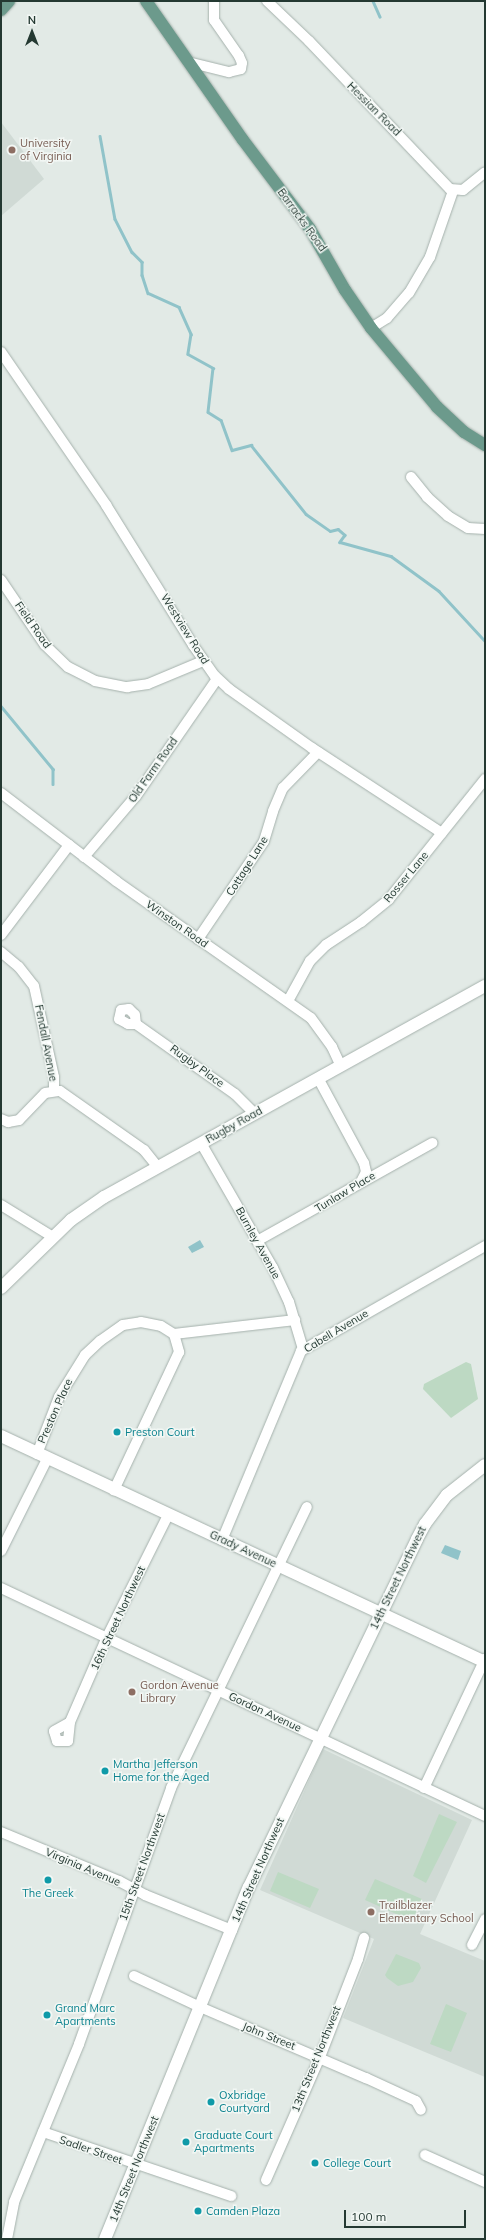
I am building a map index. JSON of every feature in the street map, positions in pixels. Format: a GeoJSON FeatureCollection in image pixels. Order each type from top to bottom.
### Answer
{"type":"FeatureCollection","features":[{"type":"Feature","properties":{"kind":"main road"},"geometry":{"type":"LineString","coordinates":[[1,10],[9,1]]}},
{"type":"Feature","properties":{"kind":"main road","name":"Barracks Road"},"geometry":{"type":"LineString","coordinates":[[146,1],[192,63],[243,140],[310,229],[345,290],[371,328],[446,416],[464,432],[485,445]]}},
{"type":"Feature","properties":{"kind":"street"},"geometry":{"type":"LineString","coordinates":[[192,63],[229,72],[241,69],[242,63],[239,56],[214,20],[214,1]]}},
{"type":"Feature","properties":{"kind":"street","name":"Hessian Road"},"geometry":{"type":"LineString","coordinates":[[267,1],[453,191]]}},
{"type":"Feature","properties":{"kind":"street"},"geometry":{"type":"LineString","coordinates":[[371,328],[387,318],[409,293],[430,257],[453,191],[463,190],[485,172]]}},
{"type":"Feature","properties":{"kind":"street","name":"Westview Road"},"geometry":{"type":"LineString","coordinates":[[1,352],[106,505],[203,661],[217,679],[318,752],[442,833]]}},
{"type":"Feature","properties":{"kind":"street"},"geometry":{"type":"LineString","coordinates":[[411,477],[427,497],[448,516],[468,528],[485,529]]}},
{"type":"Feature","properties":{"kind":"street","name":"Field Road"},"geometry":{"type":"LineString","coordinates":[[1,580],[44,645],[68,667],[95,681],[127,687],[148,684],[203,661]]}},
{"type":"Feature","properties":{"kind":"street","name":"Old Farm Road"},"geometry":{"type":"LineString","coordinates":[[84,857],[136,796],[217,679]]}},
{"type":"Feature","properties":{"kind":"street","name":"Cottage Lane"},"geometry":{"type":"LineString","coordinates":[[198,940],[264,841],[273,811],[283,788],[318,752]]}},
{"type":"Feature","properties":{"kind":"street","name":"Rosser Lane"},"geometry":{"type":"LineString","coordinates":[[288,1001],[302,974],[320,951],[389,899],[485,779]]}},
{"type":"Feature","properties":{"kind":"street","name":"Winston Road"},"geometry":{"type":"LineString","coordinates":[[1,793],[84,857],[198,940],[311,1018],[322,1032],[341,1066]]}},
{"type":"Feature","properties":{"kind":"street"},"geometry":{"type":"LineString","coordinates":[[1,935],[69,845]]}},
{"type":"Feature","properties":{"kind":"street","name":"Fendall Avenue"},"geometry":{"type":"LineString","coordinates":[[1,952],[19,967],[34,986],[54,1077],[54,1090],[64,1093],[144,1150],[158,1167]]}},
{"type":"Feature","properties":{"kind":"street","name":"Rugby Road"},"geometry":{"type":"LineString","coordinates":[[1,1288],[53,1237],[85,1209],[254,1113],[485,986]]}},
{"type":"Feature","properties":{"kind":"street","name":"Rugby Place"},"geometry":{"type":"LineString","coordinates":[[136,1024],[235,1094],[254,1113]]}},
{"type":"Feature","properties":{"kind":"street"},"geometry":{"type":"LineString","coordinates":[[318,1078],[364,1163],[366,1172],[361,1182]]}},
{"type":"Feature","properties":{"kind":"street"},"geometry":{"type":"LineString","coordinates":[[1,1119],[8,1122],[18,1120],[45,1093],[54,1090]]}},
{"type":"Feature","properties":{"kind":"street","name":"Tunlaw Place"},"geometry":{"type":"LineString","coordinates":[[257,1241],[318,1209],[361,1182],[432,1142]]}},
{"type":"Feature","properties":{"kind":"street","name":"Burnley Avenue"},"geometry":{"type":"LineString","coordinates":[[201,1143],[257,1241],[296,1320],[303,1349]]}},
{"type":"Feature","properties":{"kind":"street"},"geometry":{"type":"LineString","coordinates":[[1,1205],[53,1237]]}},
{"type":"Feature","properties":{"kind":"street","name":"Cabell Avenue"},"geometry":{"type":"LineString","coordinates":[[222,1540],[303,1349],[485,1246]]}},
{"type":"Feature","properties":{"kind":"street"},"geometry":{"type":"LineString","coordinates":[[114,1490],[178,1355],[179,1345],[174,1334],[296,1320]]}},
{"type":"Feature","properties":{"kind":"street","name":"Preston Place"},"geometry":{"type":"LineString","coordinates":[[1,1551],[42,1456],[68,1379],[85,1355],[114,1330],[131,1323],[152,1323],[174,1334]]}},
{"type":"Feature","properties":{"kind":"street","name":"Grady Avenue"},"geometry":{"type":"LineString","coordinates":[[1,1436],[114,1490],[485,1661]]}},
{"type":"Feature","properties":{"kind":"street","name":"14th Street Northwest"},"geometry":{"type":"LineString","coordinates":[[105,2239],[267,1848],[381,1613],[425,1524],[447,1495],[485,1466]]}},
{"type":"Feature","properties":{"kind":"street","name":"15th Street Northwest"},"geometry":{"type":"LineString","coordinates":[[7,2239],[14,2202],[83,2035],[133,1890],[172,1786],[306,1507]]}},
{"type":"Feature","properties":{"kind":"street","name":"16th Street Northwest"},"geometry":{"type":"LineString","coordinates":[[70,1722],[107,1637],[168,1515]]}},
{"type":"Feature","properties":{"kind":"street","name":"Gordon Avenue"},"geometry":{"type":"LineString","coordinates":[[1,1588],[485,1816]]}},
{"type":"Feature","properties":{"kind":"street"},"geometry":{"type":"LineString","coordinates":[[424,1788],[485,1661]]}},
{"type":"Feature","properties":{"kind":"street","name":"Virginia Avenue"},"geometry":{"type":"LineString","coordinates":[[1,1832],[133,1890],[232,1930]]}},
{"type":"Feature","properties":{"kind":"street"},"geometry":{"type":"LineString","coordinates":[[472,1946],[484,1926]]}},
{"type":"Feature","properties":{"kind":"street","name":"13th Street Northwest"},"geometry":{"type":"LineString","coordinates":[[266,2180],[320,2057],[358,1959],[364,1938]]}},
{"type":"Feature","properties":{"kind":"street","name":"John Street"},"geometry":{"type":"LineString","coordinates":[[134,1976],[200,2007],[320,2057],[416,2101],[420,2110]]}},
{"type":"Feature","properties":{"kind":"street","name":"Sadler Street"},"geometry":{"type":"LineString","coordinates":[[43,2132],[136,2165],[231,2196]]}},
{"type":"Feature","properties":{"kind":"street"},"geometry":{"type":"LineString","coordinates":[[425,2155],[485,2182]]}},
{"type":"Feature","properties":{"kind":"shaded area","name":"University of Virginia"},"geometry":{"type":"Polygon","coordinates":[[[1,122],[44,179],[1,216],[1,122]]]}},
{"type":"Feature","properties":{"kind":"shaded area","name":"Trailblazer Elementary School"},"geometry":{"type":"Polygon","coordinates":[[[323,1749],[472,1820],[420,1934],[485,1961],[485,2077],[343,2018],[374,1939],[260,1890],[323,1749]]]}},
{"type":"Feature","properties":{"kind":"green space"},"geometry":{"type":"Polygon","coordinates":[[[466,1362],[471,1364],[478,1399],[451,1418],[423,1389],[424,1384],[466,1362]]]}},
{"type":"Feature","properties":{"kind":"green space"},"geometry":{"type":"Polygon","coordinates":[[[439,1814],[457,1822],[426,1883],[413,1876],[439,1814]]]}},
{"type":"Feature","properties":{"kind":"green space"},"geometry":{"type":"Polygon","coordinates":[[[278,1872],[319,1889],[310,1908],[270,1891],[278,1872]]]}},
{"type":"Feature","properties":{"kind":"green space"},"geometry":{"type":"Polygon","coordinates":[[[375,1879],[422,1899],[412,1921],[365,1900],[375,1879]]]}},
{"type":"Feature","properties":{"kind":"green space"},"geometry":{"type":"Polygon","coordinates":[[[396,1954],[419,1963],[421,1968],[413,1982],[398,1986],[385,1975],[396,1954]]]}},
{"type":"Feature","properties":{"kind":"green space"},"geometry":{"type":"Polygon","coordinates":[[[446,2004],[467,2013],[451,2052],[430,2044],[446,2004]]]}},
{"type":"Feature","properties":{"kind":"water"},"geometry":{"type":"Polygon","coordinates":[[[200,1240],[204,1247],[192,1253],[188,1247],[200,1240]]]}},
{"type":"Feature","properties":{"kind":"water"},"geometry":{"type":"Polygon","coordinates":[[[445,1545],[461,1551],[458,1560],[441,1553],[445,1545]]]}},
{"type":"Feature","properties":{"kind":"waterway"},"geometry":{"type":"LineString","coordinates":[[373,1],[380,17]]}},
{"type":"Feature","properties":{"kind":"waterway"},"geometry":{"type":"LineString","coordinates":[[100,136],[115,219],[132,252],[142,262],[142,275],[148,293],[179,307],[191,334],[188,354],[213,368],[208,412],[221,420],[232,450],[251,445],[306,514],[330,531],[338,529],[345,535],[340,542],[391,556],[439,591],[485,641]]}},
{"type":"Feature","properties":{"kind":"waterway"},"geometry":{"type":"LineString","coordinates":[[1,706],[53,769],[53,784]]}},
{"type":"Feature","properties":{"kind":"place","name":"University of Virginia"},"geometry":{"type":"Point","coordinates":[12,150]}},
{"type":"Feature","properties":{"kind":"place","name":"Preston Court"},"geometry":{"type":"Point","coordinates":[117,1432]}},
{"type":"Feature","properties":{"kind":"place","name":"Gordon Avenue Library"},"geometry":{"type":"Point","coordinates":[132,1692]}},
{"type":"Feature","properties":{"kind":"place","name":"Martha Jefferson Home for the Aged"},"geometry":{"type":"Point","coordinates":[105,1771]}},
{"type":"Feature","properties":{"kind":"place","name":"The Greek"},"geometry":{"type":"Point","coordinates":[48,1880]}},
{"type":"Feature","properties":{"kind":"place","name":"Trailblazer Elementary School"},"geometry":{"type":"Point","coordinates":[371,1912]}},
{"type":"Feature","properties":{"kind":"place","name":"Grand Marc Apartments"},"geometry":{"type":"Point","coordinates":[47,2015]}},
{"type":"Feature","properties":{"kind":"place","name":"Oxbridge Courtyard"},"geometry":{"type":"Point","coordinates":[211,2102]}},
{"type":"Feature","properties":{"kind":"place","name":"Graduate Court Apartments"},"geometry":{"type":"Point","coordinates":[186,2142]}},
{"type":"Feature","properties":{"kind":"place","name":"College Court"},"geometry":{"type":"Point","coordinates":[315,2163]}},
{"type":"Feature","properties":{"kind":"place","name":"Camden Plaza"},"geometry":{"type":"Point","coordinates":[198,2211]}}]}
